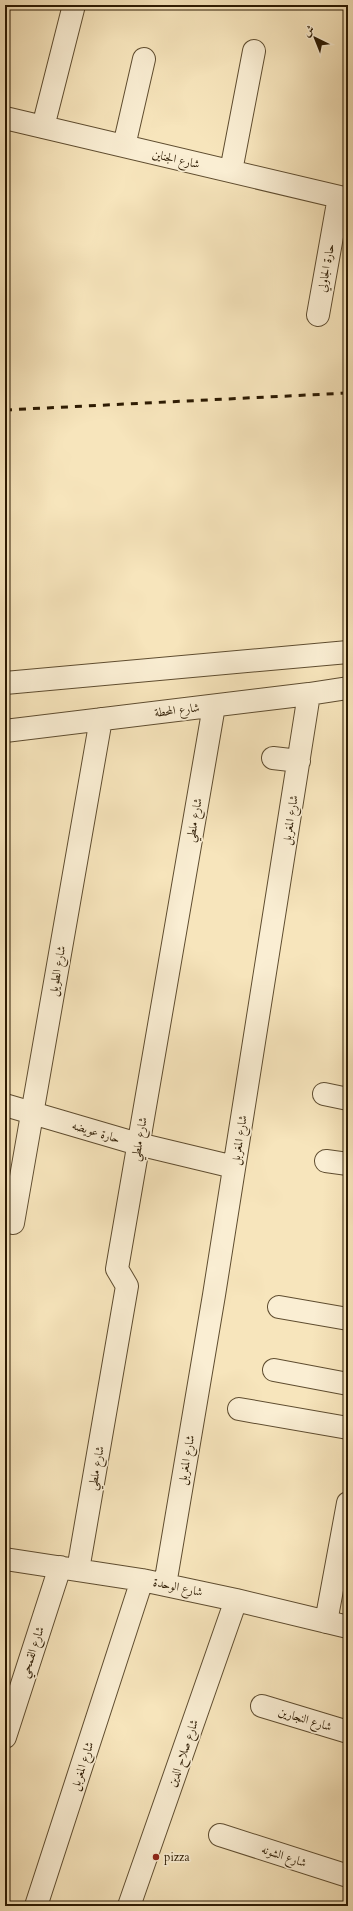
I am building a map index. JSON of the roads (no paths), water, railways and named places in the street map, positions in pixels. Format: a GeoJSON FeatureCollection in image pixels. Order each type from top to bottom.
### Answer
{"type":"FeatureCollection","features":[{"type":"Feature","properties":{"kind":"street"},"geometry":{"type":"LineString","coordinates":[[43,127],[74,5]]}},
{"type":"Feature","properties":{"kind":"street"},"geometry":{"type":"LineString","coordinates":[[231,171],[254,51]]}},
{"type":"Feature","properties":{"kind":"street"},"geometry":{"type":"LineString","coordinates":[[124,146],[144,59]]}},
{"type":"Feature","properties":{"kind":"street","name":"شارع الجناين"},"geometry":{"type":"LineString","coordinates":[[5,118],[343,198]]}},
{"type":"Feature","properties":{"kind":"street","name":"حارة الجاولي"},"geometry":{"type":"LineString","coordinates":[[318,315],[343,198]]}},
{"type":"Feature","properties":{"kind":"street"},"geometry":{"type":"LineString","coordinates":[[5,683],[348,652]]}},
{"type":"Feature","properties":{"kind":"street","name":"شارع المحطة"},"geometry":{"type":"LineString","coordinates":[[5,732],[348,688]]}},
{"type":"Feature","properties":{"kind":"street","name":"شارع المغربل"},"geometry":{"type":"LineString","coordinates":[[165,1585],[234,1167],[309,694]]}},
{"type":"Feature","properties":{"kind":"street","name":"شارع ملطي"},"geometry":{"type":"LineString","coordinates":[[69,1569],[127,1286],[117,1269],[214,706]]}},
{"type":"Feature","properties":{"kind":"street","name":"شارع الطويل"},"geometry":{"type":"LineString","coordinates":[[13,1223],[101,720]]}},
{"type":"Feature","properties":{"kind":"street"},"geometry":{"type":"LineString","coordinates":[[273,758],[299,761]]}},
{"type":"Feature","properties":{"kind":"street"},"geometry":{"type":"LineString","coordinates":[[324,1094],[348,1098]]}},
{"type":"Feature","properties":{"kind":"street","name":"حارة عويضه"},"geometry":{"type":"LineString","coordinates":[[5,1105],[138,1144],[234,1167]]}},
{"type":"Feature","properties":{"kind":"street"},"geometry":{"type":"LineString","coordinates":[[326,1161],[348,1164]]}},
{"type":"Feature","properties":{"kind":"street"},"geometry":{"type":"LineString","coordinates":[[279,1307],[348,1319]]}},
{"type":"Feature","properties":{"kind":"street"},"geometry":{"type":"LineString","coordinates":[[274,1370],[348,1384]]}},
{"type":"Feature","properties":{"kind":"street"},"geometry":{"type":"LineString","coordinates":[[239,1409],[348,1428]]}},
{"type":"Feature","properties":{"kind":"street"},"geometry":{"type":"LineString","coordinates":[[326,1622],[348,1503]]}},
{"type":"Feature","properties":{"kind":"street","name":"شارع الوحدة"},"geometry":{"type":"LineString","coordinates":[[5,1559],[142,1580],[236,1600],[348,1628]]}},
{"type":"Feature","properties":{"kind":"street","name":"شارع القمحي"},"geometry":{"type":"LineString","coordinates":[[5,1737],[69,1569]]}},
{"type":"Feature","properties":{"kind":"street","name":"شارع المغربل"},"geometry":{"type":"LineString","coordinates":[[36,1906],[142,1580]]}},
{"type":"Feature","properties":{"kind":"street","name":"شارع صلاح الدين"},"geometry":{"type":"LineString","coordinates":[[129,1906],[236,1600]]}},
{"type":"Feature","properties":{"kind":"street","name":"شارع النجارين"},"geometry":{"type":"LineString","coordinates":[[262,1706],[348,1732]]}},
{"type":"Feature","properties":{"kind":"street","name":"شارع الشونه"},"geometry":{"type":"LineString","coordinates":[[220,1835],[348,1876]]}},
{"type":"Feature","properties":{"kind":"railway"},"geometry":{"type":"LineString","coordinates":[[5,410],[348,393]]}},
{"type":"Feature","properties":{"kind":"place","name":"pizza"},"geometry":{"type":"Point","coordinates":[156,1857]}}]}
